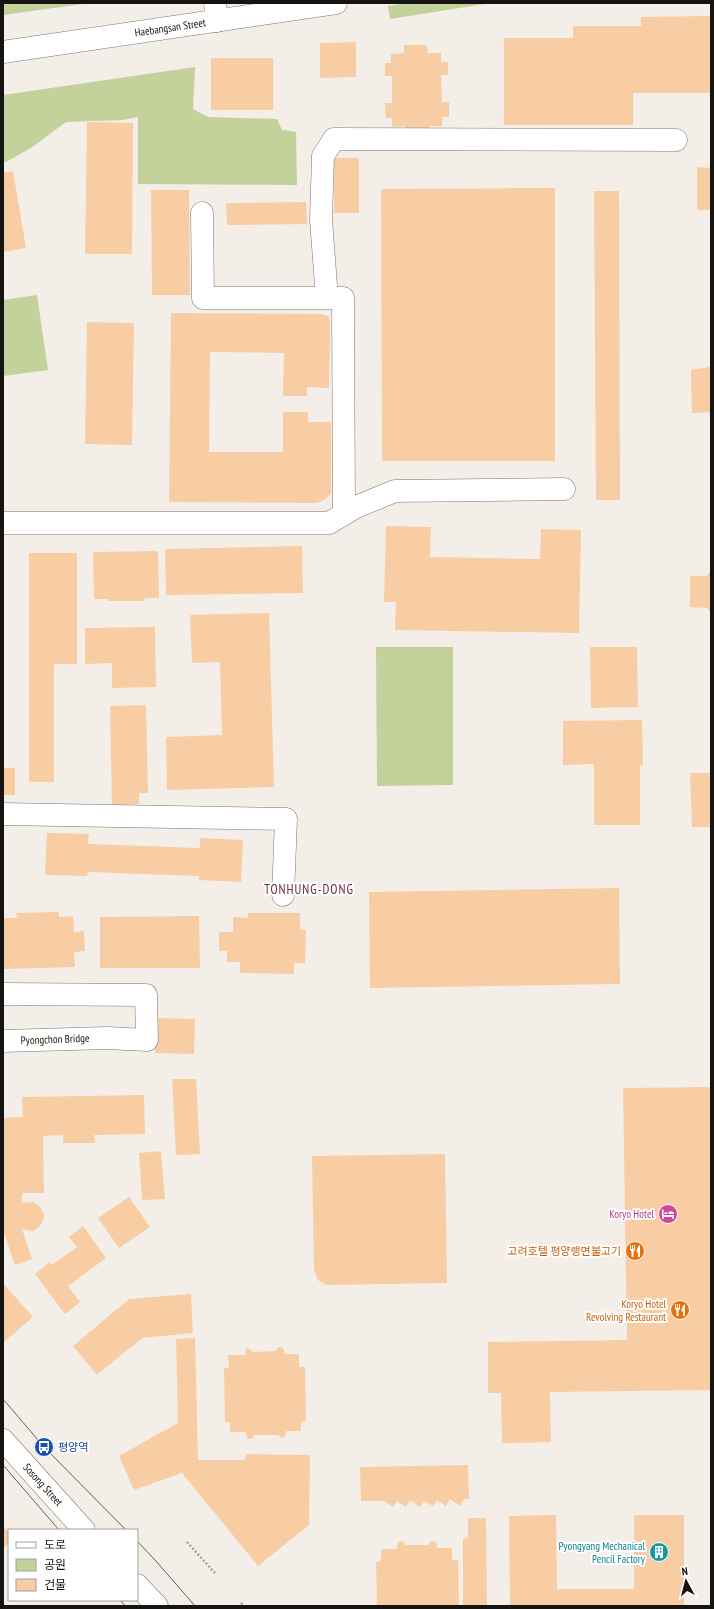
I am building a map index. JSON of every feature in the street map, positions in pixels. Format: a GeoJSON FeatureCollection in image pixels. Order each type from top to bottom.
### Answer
{"type":"FeatureCollection","features":[{"type":"Feature","properties":{"kind":"street","name":"Haebangsan Street"},"geometry":{"type":"LineString","coordinates":[[3,52],[216,12],[336,3]]}},
{"type":"Feature","properties":{"kind":"street"},"geometry":{"type":"LineString","coordinates":[[327,298],[321,220],[323,156],[334,138],[676,140]]}},
{"type":"Feature","properties":{"kind":"street"},"geometry":{"type":"LineString","coordinates":[[202,214],[203,298],[343,298],[344,514]]}},
{"type":"Feature","properties":{"kind":"street"},"geometry":{"type":"LineString","coordinates":[[3,523],[330,523],[356,507],[395,491],[564,489]]}},
{"type":"Feature","properties":{"kind":"street"},"geometry":{"type":"LineString","coordinates":[[3,814],[286,819],[283,895]]}},
{"type":"Feature","properties":{"kind":"street","name":"Pyongchon Bridge"},"geometry":{"type":"LineString","coordinates":[[3,994],[146,996],[147,1040],[107,1038],[3,1041]]}},
{"type":"Feature","properties":{"kind":"street","name":"Sosong Street"},"geometry":{"type":"LineString","coordinates":[[3,1440],[83,1529]]}},
{"type":"Feature","properties":{"kind":"street"},"geometry":{"type":"LineString","coordinates":[[138,1586],[157,1606]]}},
{"type":"Feature","properties":{"kind":"path"},"geometry":{"type":"LineString","coordinates":[[187,1542],[214,1573]]}},
{"type":"Feature","properties":{"kind":"path"},"geometry":{"type":"LineString","coordinates":[[241,1602],[244,1606]]}},
{"type":"Feature","properties":{"kind":"green space"},"geometry":{"type":"Polygon","coordinates":[[[3,3],[90,3],[3,15],[3,3]]]}},
{"type":"Feature","properties":{"kind":"green space"},"geometry":{"type":"Polygon","coordinates":[[[408,3],[491,3],[390,19],[388,6],[408,3]]]}},
{"type":"Feature","properties":{"kind":"green space"},"geometry":{"type":"Polygon","coordinates":[[[195,67],[193,109],[208,117],[277,119],[282,130],[296,132],[297,185],[138,184],[138,117],[123,120],[66,122],[31,148],[6,162],[3,161],[3,95],[195,67]]]}},
{"type":"Feature","properties":{"kind":"green space"},"geometry":{"type":"Polygon","coordinates":[[[37,295],[48,370],[3,376],[3,300],[37,295]]]}},
{"type":"Feature","properties":{"kind":"green space"},"geometry":{"type":"Polygon","coordinates":[[[376,647],[453,647],[453,785],[377,786],[376,647]]]}},
{"type":"Feature","properties":{"kind":"building"},"geometry":{"type":"Polygon","coordinates":[[[710,16],[711,93],[633,93],[633,125],[504,125],[504,38],[573,38],[573,26],[641,26],[641,17],[710,16]]]}},
{"type":"Feature","properties":{"kind":"building"},"geometry":{"type":"Polygon","coordinates":[[[356,42],[356,77],[320,78],[320,43],[356,42]]]}},
{"type":"Feature","properties":{"kind":"building"},"geometry":{"type":"Polygon","coordinates":[[[404,45],[427,45],[428,53],[441,53],[441,62],[448,62],[448,75],[441,75],[442,102],[449,102],[449,117],[442,117],[442,126],[429,126],[429,134],[405,135],[405,126],[392,127],[392,118],[386,118],[385,103],[392,103],[392,76],[385,76],[385,63],[391,63],[391,54],[404,53],[404,45]]]}},
{"type":"Feature","properties":{"kind":"building"},"geometry":{"type":"Polygon","coordinates":[[[211,58],[273,58],[273,110],[211,110],[211,58]]]}},
{"type":"Feature","properties":{"kind":"building"},"geometry":{"type":"Polygon","coordinates":[[[87,122],[133,123],[132,254],[85,254],[87,122]]]}},
{"type":"Feature","properties":{"kind":"building"},"geometry":{"type":"Polygon","coordinates":[[[334,158],[359,158],[359,213],[334,213],[334,158]]]}},
{"type":"Feature","properties":{"kind":"building"},"geometry":{"type":"Polygon","coordinates":[[[697,167],[711,168],[711,210],[697,210],[697,167]]]}},
{"type":"Feature","properties":{"kind":"building"},"geometry":{"type":"Polygon","coordinates":[[[13,171],[26,248],[3,252],[3,173],[13,171]]]}},
{"type":"Feature","properties":{"kind":"building"},"geometry":{"type":"Polygon","coordinates":[[[555,188],[555,461],[382,461],[381,189],[555,188]]]}},
{"type":"Feature","properties":{"kind":"building"},"geometry":{"type":"Polygon","coordinates":[[[151,190],[189,190],[190,295],[152,295],[151,190]]]}},
{"type":"Feature","properties":{"kind":"building"},"geometry":{"type":"Polygon","coordinates":[[[594,191],[619,191],[620,500],[596,500],[594,191]]]}},
{"type":"Feature","properties":{"kind":"building"},"geometry":{"type":"Polygon","coordinates":[[[306,202],[307,224],[227,225],[226,203],[306,202]]]}},
{"type":"Feature","properties":{"kind":"building"},"geometry":{"type":"Polygon","coordinates":[[[171,313],[320,314],[328,316],[330,321],[329,388],[307,387],[307,396],[283,396],[284,353],[210,352],[209,452],[283,452],[283,412],[308,412],[308,422],[331,422],[331,493],[326,499],[317,503],[169,502],[171,313]]]}},
{"type":"Feature","properties":{"kind":"building"},"geometry":{"type":"Polygon","coordinates":[[[87,322],[134,323],[132,445],[85,444],[87,322]]]}},
{"type":"Feature","properties":{"kind":"building"},"geometry":{"type":"Polygon","coordinates":[[[711,365],[711,412],[692,413],[691,370],[709,367],[711,365]]]}},
{"type":"Feature","properties":{"kind":"building"},"geometry":{"type":"Polygon","coordinates":[[[386,526],[431,527],[430,557],[540,559],[541,529],[581,530],[579,633],[395,630],[396,602],[384,602],[386,526]]]}},
{"type":"Feature","properties":{"kind":"building"},"geometry":{"type":"Polygon","coordinates":[[[302,546],[303,593],[166,595],[165,549],[302,546]]]}},
{"type":"Feature","properties":{"kind":"building"},"geometry":{"type":"Polygon","coordinates":[[[158,551],[159,598],[145,598],[144,601],[108,601],[108,599],[94,599],[93,552],[158,551]]]}},
{"type":"Feature","properties":{"kind":"building"},"geometry":{"type":"Polygon","coordinates":[[[29,553],[77,553],[77,664],[54,664],[54,782],[29,782],[29,553]]]}},
{"type":"Feature","properties":{"kind":"building"},"geometry":{"type":"Polygon","coordinates":[[[711,570],[711,613],[707,608],[690,607],[690,576],[707,576],[711,570]]]}},
{"type":"Feature","properties":{"kind":"building"},"geometry":{"type":"Polygon","coordinates":[[[269,613],[274,787],[167,790],[166,737],[222,735],[220,662],[192,663],[190,615],[269,613]]]}},
{"type":"Feature","properties":{"kind":"building"},"geometry":{"type":"Polygon","coordinates":[[[155,627],[156,687],[112,688],[112,663],[85,664],[85,628],[155,627]]]}},
{"type":"Feature","properties":{"kind":"building"},"geometry":{"type":"Polygon","coordinates":[[[590,647],[637,647],[638,707],[591,708],[590,647]]]}},
{"type":"Feature","properties":{"kind":"building"},"geometry":{"type":"Polygon","coordinates":[[[146,705],[148,793],[139,793],[139,804],[112,805],[110,706],[146,705]]]}},
{"type":"Feature","properties":{"kind":"building"},"geometry":{"type":"Polygon","coordinates":[[[642,720],[643,765],[640,765],[640,825],[594,825],[594,764],[563,765],[563,721],[642,720]]]}},
{"type":"Feature","properties":{"kind":"building"},"geometry":{"type":"Polygon","coordinates":[[[3,768],[15,768],[15,795],[3,795],[3,768]]]}},
{"type":"Feature","properties":{"kind":"building"},"geometry":{"type":"Polygon","coordinates":[[[690,773],[711,773],[711,827],[692,827],[690,773]]]}},
{"type":"Feature","properties":{"kind":"building"},"geometry":{"type":"Polygon","coordinates":[[[47,833],[89,834],[88,844],[200,848],[200,838],[243,840],[241,882],[199,880],[199,876],[88,872],[87,876],[45,875],[47,833]]]}},
{"type":"Feature","properties":{"kind":"building"},"geometry":{"type":"Polygon","coordinates":[[[619,888],[620,984],[370,988],[369,892],[619,888]]]}},
{"type":"Feature","properties":{"kind":"building"},"geometry":{"type":"Polygon","coordinates":[[[59,912],[59,917],[73,916],[74,932],[84,931],[85,951],[74,952],[75,967],[4,969],[3,918],[17,918],[16,913],[59,912]]]}},
{"type":"Feature","properties":{"kind":"building"},"geometry":{"type":"Polygon","coordinates":[[[248,913],[300,913],[300,930],[306,930],[305,963],[294,963],[294,974],[240,973],[240,962],[227,962],[227,951],[219,951],[219,932],[233,932],[233,917],[248,918],[248,913]]]}},
{"type":"Feature","properties":{"kind":"building"},"geometry":{"type":"Polygon","coordinates":[[[199,916],[200,968],[100,968],[100,917],[199,916]]]}},
{"type":"Feature","properties":{"kind":"building"},"geometry":{"type":"Polygon","coordinates":[[[156,1018],[195,1019],[194,1054],[155,1053],[156,1018]]]}},
{"type":"Feature","properties":{"kind":"building"},"geometry":{"type":"Polygon","coordinates":[[[172,1079],[196,1079],[200,1154],[176,1155],[172,1079]]]}},
{"type":"Feature","properties":{"kind":"building","name":"Koryo Hotel"},"geometry":{"type":"Polygon","coordinates":[[[711,1087],[711,1390],[550,1392],[551,1442],[502,1443],[501,1393],[488,1393],[488,1342],[627,1340],[623,1088],[711,1087]]]}},
{"type":"Feature","properties":{"kind":"building"},"geometry":{"type":"Polygon","coordinates":[[[144,1095],[145,1134],[94,1135],[95,1143],[63,1143],[63,1135],[43,1136],[44,1193],[22,1193],[22,1203],[32,1202],[38,1205],[44,1216],[42,1223],[38,1228],[32,1231],[22,1229],[32,1259],[15,1265],[3,1230],[3,1118],[23,1117],[22,1097],[144,1095]]]}},
{"type":"Feature","properties":{"kind":"building"},"geometry":{"type":"Polygon","coordinates":[[[161,1151],[165,1199],[142,1200],[139,1153],[161,1151]]]}},
{"type":"Feature","properties":{"kind":"building"},"geometry":{"type":"Polygon","coordinates":[[[445,1154],[447,1283],[326,1285],[318,1280],[314,1270],[312,1156],[445,1154]]]}},
{"type":"Feature","properties":{"kind":"building"},"geometry":{"type":"Polygon","coordinates":[[[129,1197],[150,1227],[119,1248],[98,1218],[129,1197]]]}},
{"type":"Feature","properties":{"kind":"building"},"geometry":{"type":"Polygon","coordinates":[[[83,1226],[106,1258],[68,1286],[80,1302],[65,1314],[35,1274],[50,1262],[52,1265],[77,1247],[69,1237],[83,1226]]]}},
{"type":"Feature","properties":{"kind":"building"},"geometry":{"type":"Polygon","coordinates":[[[3,1283],[33,1317],[3,1343],[3,1283]]]}},
{"type":"Feature","properties":{"kind":"building"},"geometry":{"type":"Polygon","coordinates":[[[191,1294],[193,1333],[142,1338],[97,1375],[73,1346],[129,1299],[191,1294]]]}},
{"type":"Feature","properties":{"kind":"building"},"geometry":{"type":"Polygon","coordinates":[[[195,1338],[198,1460],[245,1460],[246,1454],[310,1455],[309,1525],[258,1566],[182,1473],[134,1490],[119,1456],[178,1423],[176,1339],[195,1338]]]}},
{"type":"Feature","properties":{"kind":"building"},"geometry":{"type":"Polygon","coordinates":[[[248,1348],[253,1352],[276,1351],[277,1348],[283,1348],[285,1354],[299,1354],[299,1367],[305,1367],[306,1421],[301,1421],[301,1431],[286,1431],[285,1437],[282,1438],[278,1435],[254,1435],[253,1438],[250,1439],[247,1438],[246,1432],[230,1432],[230,1422],[225,1422],[224,1368],[229,1368],[228,1355],[245,1355],[246,1349],[248,1348]]]}},
{"type":"Feature","properties":{"kind":"building"},"geometry":{"type":"Polygon","coordinates":[[[468,1465],[469,1499],[464,1499],[460,1506],[450,1499],[446,1506],[437,1500],[433,1506],[424,1501],[420,1507],[410,1500],[406,1507],[397,1501],[393,1507],[384,1501],[361,1501],[360,1467],[468,1465]]]}},
{"type":"Feature","properties":{"kind":"building","name":"Pyongyang Mechanical Pencil Factory"},"geometry":{"type":"Polygon","coordinates":[[[556,1515],[557,1589],[634,1589],[634,1515],[684,1515],[684,1606],[510,1606],[509,1516],[556,1515]]]}},
{"type":"Feature","properties":{"kind":"building"},"geometry":{"type":"Polygon","coordinates":[[[468,1518],[486,1518],[487,1606],[463,1606],[463,1539],[468,1538],[468,1518]]]}},
{"type":"Feature","properties":{"kind":"building"},"geometry":{"type":"Polygon","coordinates":[[[3,1525],[8,1531],[8,1544],[3,1548],[3,1525]]]}},
{"type":"Feature","properties":{"kind":"building"},"geometry":{"type":"Polygon","coordinates":[[[433,1541],[436,1542],[437,1548],[452,1548],[452,1560],[458,1560],[459,1606],[377,1606],[376,1562],[381,1561],[381,1549],[397,1549],[398,1542],[404,1542],[405,1545],[429,1545],[430,1542],[433,1541]]]}},
{"type":"Feature","properties":{"kind":"tram line"},"geometry":{"type":"LineString","coordinates":[[3,1399],[44,1447],[125,1529]]}},
{"type":"Feature","properties":{"kind":"tram line"},"geometry":{"type":"LineString","coordinates":[[3,1465],[58,1529]]}},
{"type":"Feature","properties":{"kind":"tram line"},"geometry":{"type":"LineString","coordinates":[[138,1542],[195,1606]]}},
{"type":"Feature","properties":{"kind":"tram line"},"geometry":{"type":"LineString","coordinates":[[121,1601],[125,1606]]}},
{"type":"Feature","properties":{"kind":"place","name":"Koryo Hotel"},"geometry":{"type":"Point","coordinates":[668,1214]}},
{"type":"Feature","properties":{"kind":"place","name":"고려호텔 평양랭면불고기"},"geometry":{"type":"Point","coordinates":[635,1251]}},
{"type":"Feature","properties":{"kind":"place","name":"Koryo Hotel Revolving Restaurant"},"geometry":{"type":"Point","coordinates":[680,1310]}},
{"type":"Feature","properties":{"kind":"place","name":"평양역"},"geometry":{"type":"Point","coordinates":[44,1447]}},
{"type":"Feature","properties":{"kind":"place","name":"Pyongyang Mechanical Pencil Factory"},"geometry":{"type":"Point","coordinates":[659,1552]}},
{"type":"Feature","properties":{"kind":"district","name":"TONHUNG-DONG"},"geometry":{"type":"Point","coordinates":[309,889]}}]}
